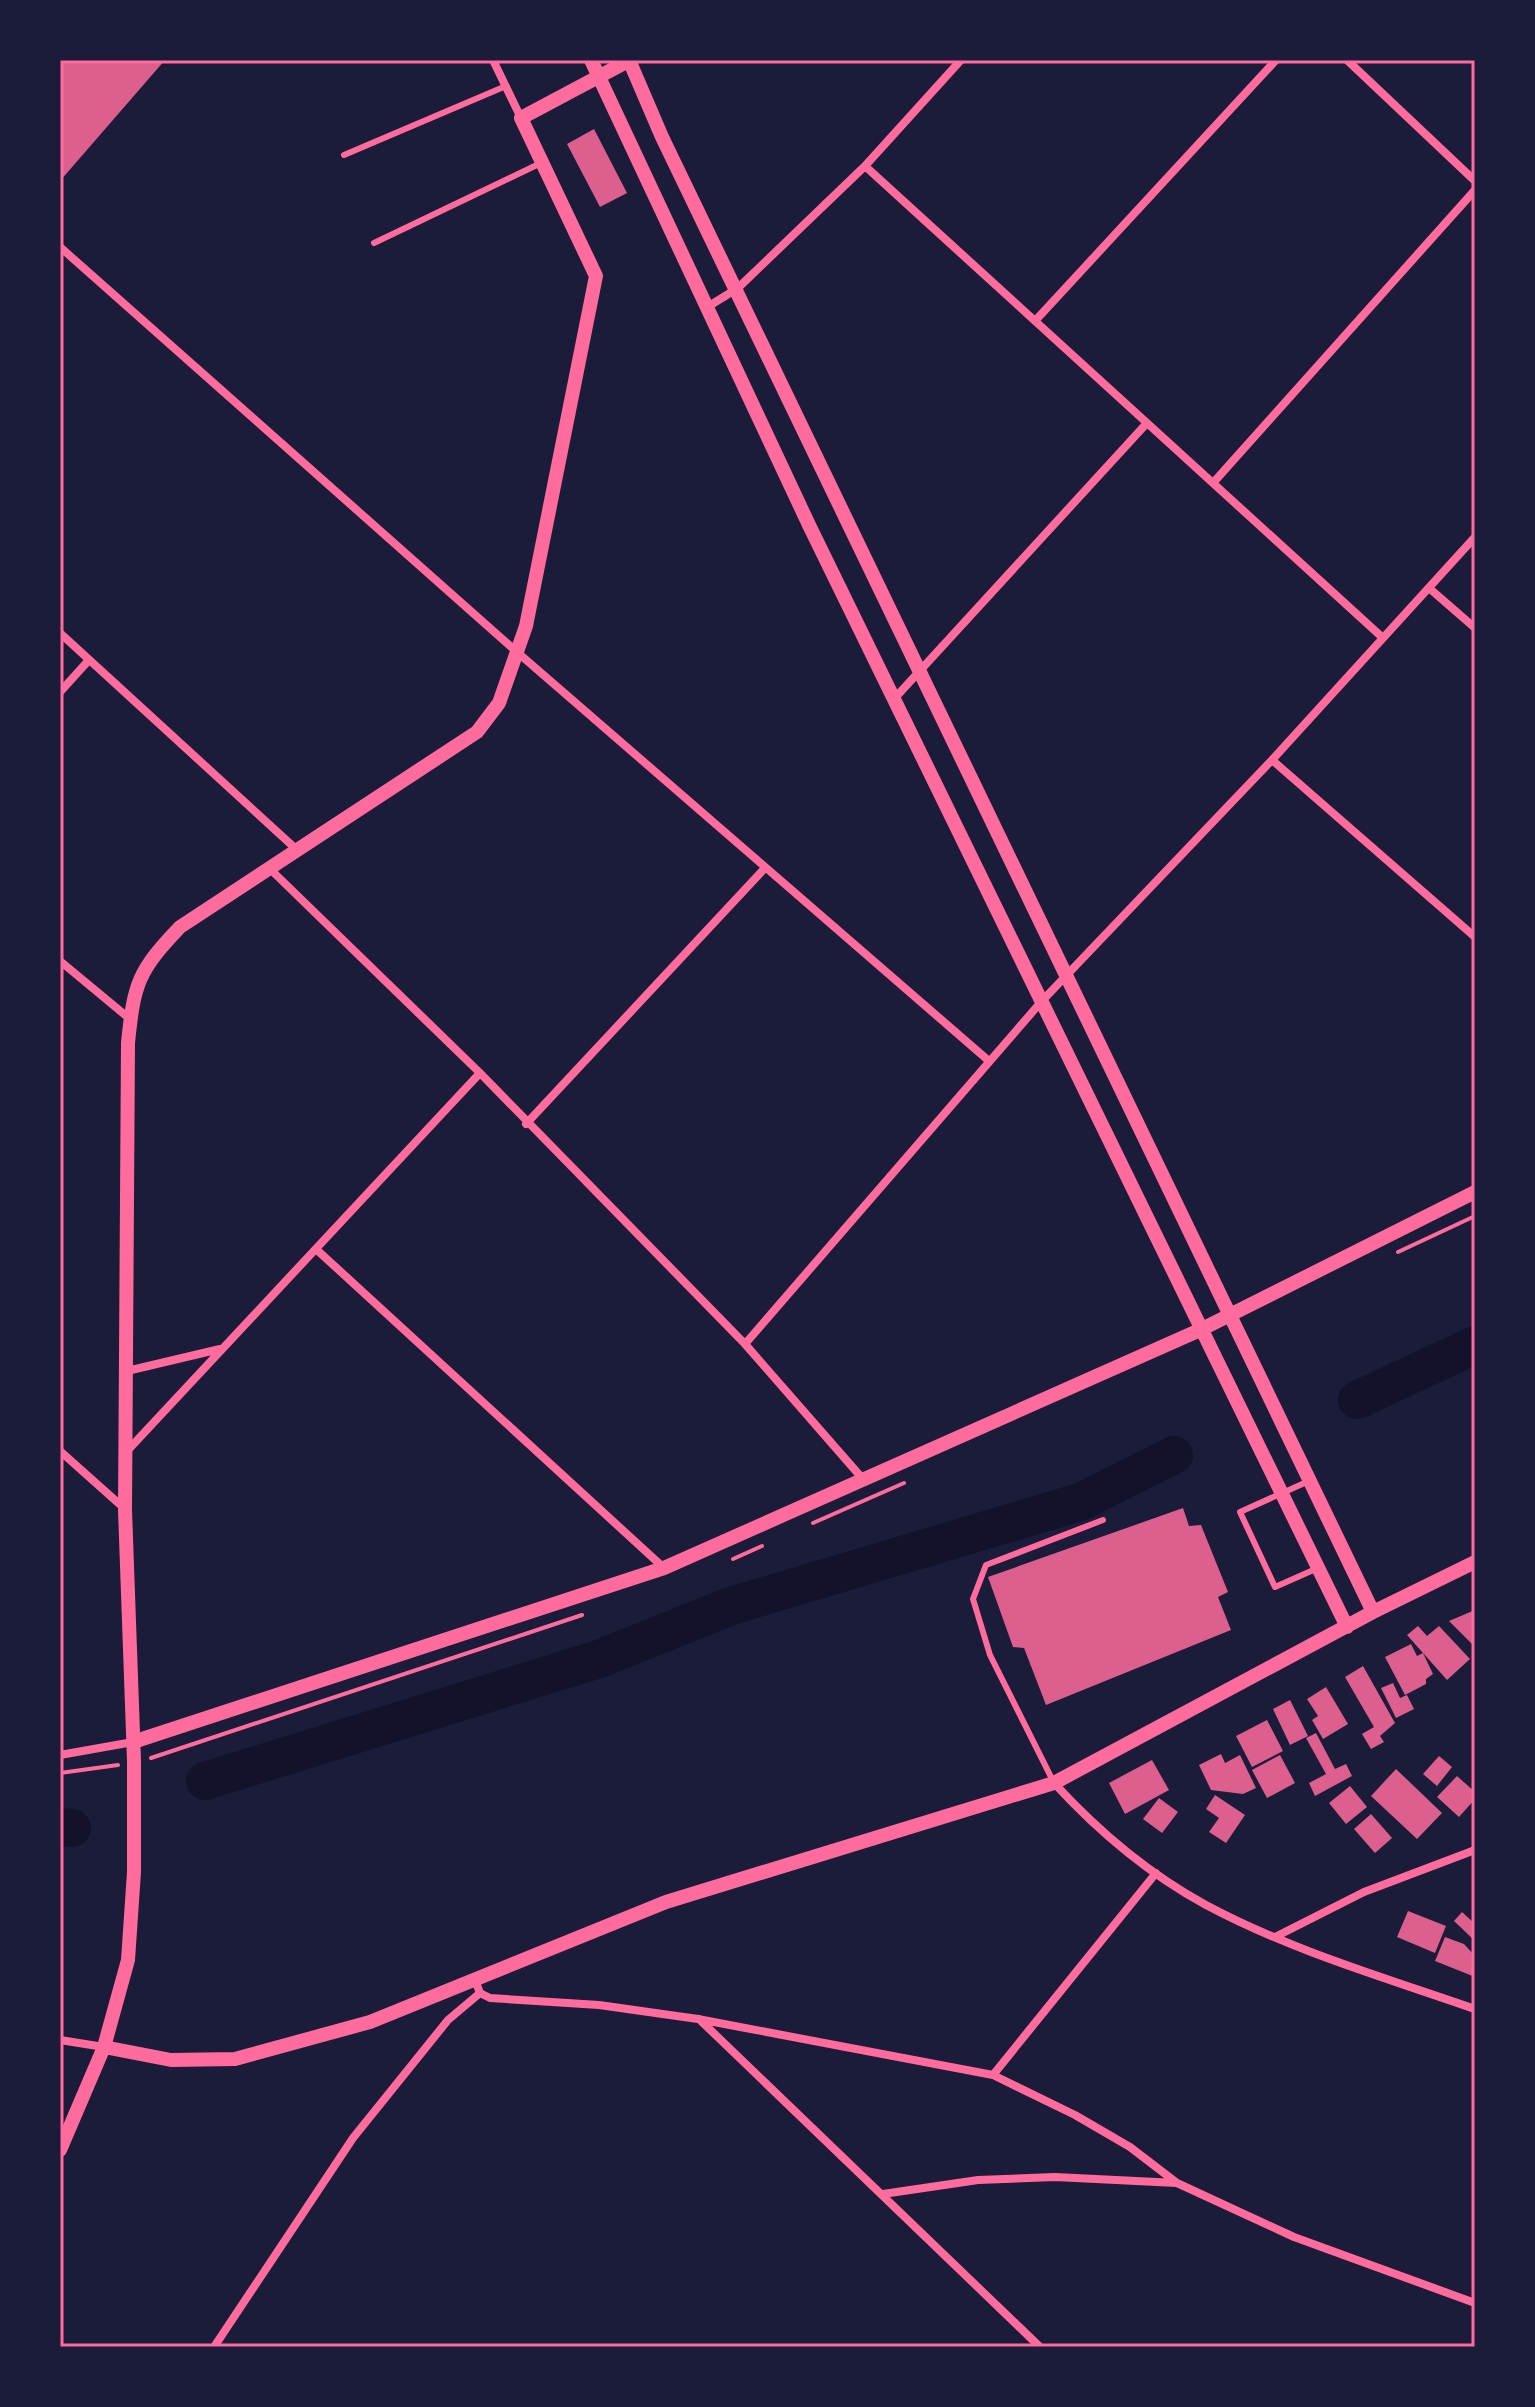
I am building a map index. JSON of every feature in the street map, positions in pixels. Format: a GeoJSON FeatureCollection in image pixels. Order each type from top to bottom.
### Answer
{"type":"FeatureCollection","features":[{"type":"Feature","properties":{"kind":"street"},"geometry":{"type":"LineString","coordinates":[[60,2150],[104,2047],[128,1960],[134,1872],[125,1510],[130,1019],[133,996],[147,962],[180,927],[477,732],[499,703],[529,611],[596,276],[493,60]]}},
{"type":"Feature","properties":{"kind":"street"},"geometry":{"type":"LineString","coordinates":[[591,60],[894,699],[1347,1627]]}},
{"type":"Feature","properties":{"kind":"street"},"geometry":{"type":"LineString","coordinates":[[521,118],[630,60],[662,137],[738,288],[1373,1612]]}},
{"type":"Feature","properties":{"kind":"street"},"geometry":{"type":"LineString","coordinates":[[709,306],[738,288],[865,166],[961,60]]}},
{"type":"Feature","properties":{"kind":"street"},"geometry":{"type":"LineString","coordinates":[[1035,321],[1276,60]]}},
{"type":"Feature","properties":{"kind":"street"},"geometry":{"type":"LineString","coordinates":[[1347,60],[1475,181]]}},
{"type":"Feature","properties":{"kind":"street"},"geometry":{"type":"LineString","coordinates":[[865,166],[1383,638]]}},
{"type":"Feature","properties":{"kind":"street"},"geometry":{"type":"LineString","coordinates":[[1213,483],[1475,190]]}},
{"type":"Feature","properties":{"kind":"street"},"geometry":{"type":"LineString","coordinates":[[60,247],[517,652],[989,1061]]}},
{"type":"Feature","properties":{"kind":"street"},"geometry":{"type":"LineString","coordinates":[[894,699],[1147,423]]}},
{"type":"Feature","properties":{"kind":"street"},"geometry":{"type":"LineString","coordinates":[[745,1344],[1041,1002],[1272,760],[1475,537]]}},
{"type":"Feature","properties":{"kind":"street"},"geometry":{"type":"LineString","coordinates":[[1429,588],[1475,628]]}},
{"type":"Feature","properties":{"kind":"street"},"geometry":{"type":"LineString","coordinates":[[60,633],[296,849]]}},
{"type":"Feature","properties":{"kind":"street"},"geometry":{"type":"LineString","coordinates":[[60,692],[89,660]]}},
{"type":"Feature","properties":{"kind":"street"},"geometry":{"type":"LineString","coordinates":[[1272,760],[1475,937]]}},
{"type":"Feature","properties":{"kind":"street"},"geometry":{"type":"LineString","coordinates":[[268,868],[480,1073],[526,1124],[745,1344],[862,1478]]}},
{"type":"Feature","properties":{"kind":"street"},"geometry":{"type":"LineString","coordinates":[[526,1124],[765,868]]}},
{"type":"Feature","properties":{"kind":"street"},"geometry":{"type":"LineString","coordinates":[[60,961],[130,1019]]}},
{"type":"Feature","properties":{"kind":"street"},"geometry":{"type":"LineString","coordinates":[[128,1450],[480,1073]]}},
{"type":"Feature","properties":{"kind":"street"},"geometry":{"type":"LineString","coordinates":[[60,1755],[133,1742],[664,1568],[1200,1330],[1475,1192]]}},
{"type":"Feature","properties":{"kind":"street"},"geometry":{"type":"LineString","coordinates":[[317,1250],[664,1568]]}},
{"type":"Feature","properties":{"kind":"street"},"geometry":{"type":"LineString","coordinates":[[127,1371],[221,1349]]}},
{"type":"Feature","properties":{"kind":"street"},"geometry":{"type":"LineString","coordinates":[[60,1451],[125,1510]]}},
{"type":"Feature","properties":{"kind":"street"},"geometry":{"type":"LineString","coordinates":[[60,2040],[171,2060],[235,2059],[370,2022],[478,1986],[666,1902],[1054,1783],[1373,1612],[1475,1562]]}},
{"type":"Feature","properties":{"kind":"street"},"geometry":{"type":"LineString","coordinates":[[1054,1783],[1091,1823],[1156,1873],[1207,1905],[1277,1936],[1475,2009]]}},
{"type":"Feature","properties":{"kind":"street"},"geometry":{"type":"LineString","coordinates":[[1277,1936],[1364,1892],[1475,1850]]}},
{"type":"Feature","properties":{"kind":"street"},"geometry":{"type":"LineString","coordinates":[[993,2075],[1156,1873]]}},
{"type":"Feature","properties":{"kind":"street"},"geometry":{"type":"LineString","coordinates":[[478,1986],[490,1998],[599,2005],[698,2019],[993,2075],[1075,2115],[1130,2147],[1177,2183],[1294,2237],[1475,2303]]}},
{"type":"Feature","properties":{"kind":"street"},"geometry":{"type":"LineString","coordinates":[[214,2347],[353,2138],[478,1986]]}},
{"type":"Feature","properties":{"kind":"street"},"geometry":{"type":"LineString","coordinates":[[698,2019],[1040,2347]]}},
{"type":"Feature","properties":{"kind":"street"},"geometry":{"type":"LineString","coordinates":[[883,2194],[978,2180],[1055,2177],[1177,2183]]}},
{"type":"Feature","properties":{"kind":"lane"},"geometry":{"type":"LineString","coordinates":[[344,155],[506,86]]}},
{"type":"Feature","properties":{"kind":"lane"},"geometry":{"type":"LineString","coordinates":[[374,243],[544,162]]}},
{"type":"Feature","properties":{"kind":"lane"},"geometry":{"type":"LineString","coordinates":[[1310,1480],[1240,1512],[1275,1587],[1318,1568]]}},
{"type":"Feature","properties":{"kind":"lane"},"geometry":{"type":"LineString","coordinates":[[1054,1783],[990,1655],[973,1599],[986,1565],[1103,1520]]}},
{"type":"Feature","properties":{"kind":"building"},"geometry":{"type":"Polygon","coordinates":[[[60,60],[165,60],[60,181],[60,60]]]}},
{"type":"Feature","properties":{"kind":"building"},"geometry":{"type":"Polygon","coordinates":[[[594,129],[627,193],[600,207],[567,144],[594,129]]]}},
{"type":"Feature","properties":{"kind":"building"},"geometry":{"type":"Polygon","coordinates":[[[1183,1508],[1189,1526],[1201,1525],[1228,1592],[1218,1597],[1231,1630],[1046,1705],[1024,1648],[1013,1647],[988,1577],[1183,1508]]]}},
{"type":"Feature","properties":{"kind":"building"},"geometry":{"type":"Polygon","coordinates":[[[1475,1610],[1475,1647],[1449,1621],[1475,1610]]]}},
{"type":"Feature","properties":{"kind":"building"},"geometry":{"type":"Polygon","coordinates":[[[1418,1626],[1427,1636],[1439,1626],[1470,1659],[1447,1680],[1407,1635],[1418,1626]]]}},
{"type":"Feature","properties":{"kind":"building"},"geometry":{"type":"Polygon","coordinates":[[[1411,1644],[1417,1656],[1423,1653],[1433,1674],[1426,1679],[1426,1684],[1405,1695],[1385,1657],[1411,1644]]]}},
{"type":"Feature","properties":{"kind":"building"},"geometry":{"type":"Polygon","coordinates":[[[1363,1666],[1395,1723],[1380,1736],[1384,1742],[1371,1749],[1362,1734],[1374,1727],[1345,1677],[1363,1666]]]}},
{"type":"Feature","properties":{"kind":"building"},"geometry":{"type":"Polygon","coordinates":[[[1393,1683],[1400,1698],[1407,1695],[1414,1709],[1396,1718],[1381,1688],[1393,1683]]]}},
{"type":"Feature","properties":{"kind":"building"},"geometry":{"type":"Polygon","coordinates":[[[1326,1687],[1348,1724],[1323,1739],[1312,1720],[1318,1716],[1307,1699],[1326,1687]]]}},
{"type":"Feature","properties":{"kind":"building"},"geometry":{"type":"Polygon","coordinates":[[[1290,1700],[1308,1736],[1290,1745],[1273,1709],[1290,1700]]]}},
{"type":"Feature","properties":{"kind":"building"},"geometry":{"type":"Polygon","coordinates":[[[1267,1720],[1283,1751],[1252,1767],[1236,1736],[1267,1720]]]}},
{"type":"Feature","properties":{"kind":"building"},"geometry":{"type":"Polygon","coordinates":[[[1316,1733],[1335,1769],[1346,1764],[1352,1776],[1315,1796],[1309,1783],[1326,1774],[1306,1738],[1316,1733]]]}},
{"type":"Feature","properties":{"kind":"building"},"geometry":{"type":"Polygon","coordinates":[[[1221,1754],[1225,1763],[1240,1755],[1256,1788],[1243,1794],[1211,1790],[1199,1765],[1221,1754]]]}},
{"type":"Feature","properties":{"kind":"building"},"geometry":{"type":"Polygon","coordinates":[[[1280,1755],[1295,1783],[1267,1798],[1252,1770],[1280,1755]]]}},
{"type":"Feature","properties":{"kind":"building"},"geometry":{"type":"Polygon","coordinates":[[[1439,1756],[1452,1767],[1437,1786],[1423,1774],[1439,1756]]]}},
{"type":"Feature","properties":{"kind":"building"},"geometry":{"type":"Polygon","coordinates":[[[1152,1760],[1169,1790],[1125,1814],[1109,1783],[1152,1760]]]}},
{"type":"Feature","properties":{"kind":"building"},"geometry":{"type":"Polygon","coordinates":[[[1396,1769],[1442,1813],[1417,1839],[1371,1796],[1396,1769]]]}},
{"type":"Feature","properties":{"kind":"building"},"geometry":{"type":"Polygon","coordinates":[[[1457,1776],[1475,1792],[1475,1799],[1459,1817],[1437,1797],[1457,1776]]]}},
{"type":"Feature","properties":{"kind":"building"},"geometry":{"type":"Polygon","coordinates":[[[1350,1786],[1367,1807],[1346,1824],[1329,1803],[1350,1786]]]}},
{"type":"Feature","properties":{"kind":"building"},"geometry":{"type":"Polygon","coordinates":[[[1215,1795],[1245,1815],[1226,1843],[1209,1832],[1219,1818],[1206,1809],[1215,1795]]]}},
{"type":"Feature","properties":{"kind":"building"},"geometry":{"type":"Polygon","coordinates":[[[1159,1798],[1178,1812],[1162,1833],[1143,1819],[1159,1798]]]}},
{"type":"Feature","properties":{"kind":"building"},"geometry":{"type":"Polygon","coordinates":[[[1371,1814],[1392,1838],[1375,1853],[1354,1829],[1371,1814]]]}},
{"type":"Feature","properties":{"kind":"building"},"geometry":{"type":"Polygon","coordinates":[[[1408,1911],[1446,1926],[1435,1953],[1397,1937],[1408,1911]]]}},
{"type":"Feature","properties":{"kind":"building"},"geometry":{"type":"Polygon","coordinates":[[[1462,1912],[1475,1924],[1475,1941],[1454,1921],[1462,1912]]]}},
{"type":"Feature","properties":{"kind":"building"},"geometry":{"type":"Polygon","coordinates":[[[1445,1937],[1464,1944],[1475,1956],[1475,1977],[1435,1961],[1445,1937]]]}},
{"type":"Feature","properties":{"kind":"waterway"},"geometry":{"type":"LineString","coordinates":[[1357,1400],[1475,1345]]}},
{"type":"Feature","properties":{"kind":"waterway"},"geometry":{"type":"LineString","coordinates":[[205,1781],[599,1659],[731,1606],[1080,1502],[1174,1455]]}},
{"type":"Feature","properties":{"kind":"waterway"},"geometry":{"type":"LineString","coordinates":[[60,1827],[72,1828]]}}]}
